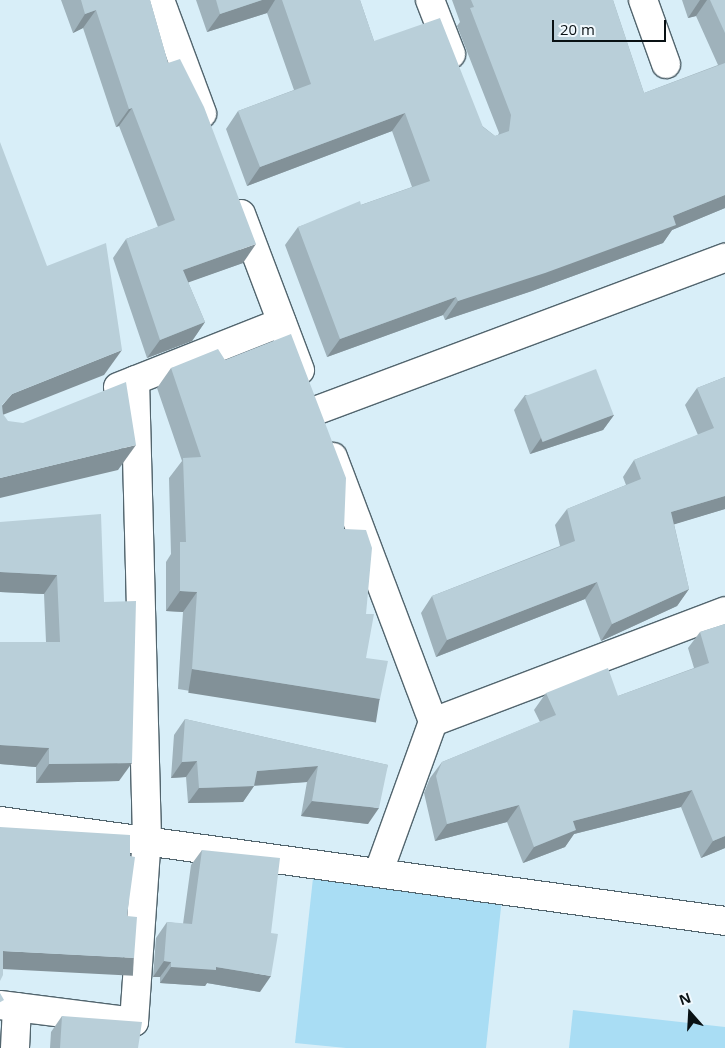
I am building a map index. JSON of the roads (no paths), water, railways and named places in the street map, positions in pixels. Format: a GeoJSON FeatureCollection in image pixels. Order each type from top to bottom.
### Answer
{"type":"FeatureCollection","features":[{"type":"Feature","properties":{"kind":"street"},"geometry":{"type":"LineString","coordinates":[[160,0],[212,138]]}},
{"type":"Feature","properties":{"kind":"street"},"geometry":{"type":"LineString","coordinates":[[430,0],[463,83]]}},
{"type":"Feature","properties":{"kind":"street"},"geometry":{"type":"LineString","coordinates":[[644,0],[666,64]]}},
{"type":"Feature","properties":{"kind":"street"},"geometry":{"type":"LineString","coordinates":[[233,193],[433,722],[379,871]]}},
{"type":"Feature","properties":{"kind":"street"},"geometry":{"type":"LineString","coordinates":[[315,411],[725,258]]}},
{"type":"Feature","properties":{"kind":"street"},"geometry":{"type":"LineString","coordinates":[[90,398],[282,322]]}},
{"type":"Feature","properties":{"kind":"street"},"geometry":{"type":"LineString","coordinates":[[15,1048],[8,1006],[134,1022],[147,838],[135,380]]}},
{"type":"Feature","properties":{"kind":"street"},"geometry":{"type":"LineString","coordinates":[[433,722],[725,611]]}},
{"type":"Feature","properties":{"kind":"street"},"geometry":{"type":"LineString","coordinates":[[0,821],[147,838],[725,921]]}}]}
